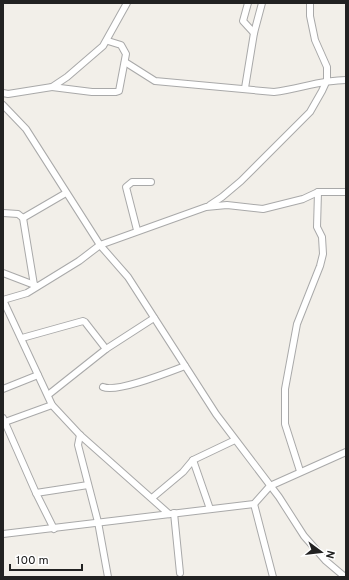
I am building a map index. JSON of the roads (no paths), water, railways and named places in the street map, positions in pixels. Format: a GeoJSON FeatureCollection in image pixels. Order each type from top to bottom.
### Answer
{"type":"FeatureCollection","features":[{"type":"Feature","properties":{"kind":"street"},"geometry":{"type":"LineString","coordinates":[[52,87],[88,60],[108,40],[127,3]]}},
{"type":"Feature","properties":{"kind":"street"},"geometry":{"type":"LineString","coordinates":[[248,3],[243,21],[254,33]]}},
{"type":"Feature","properties":{"kind":"street"},"geometry":{"type":"LineString","coordinates":[[244,88],[254,33],[262,3]]}},
{"type":"Feature","properties":{"kind":"street"},"geometry":{"type":"LineString","coordinates":[[206,208],[222,198],[241,181],[310,112],[327,80],[328,67],[315,40],[310,16],[310,3]]}},
{"type":"Feature","properties":{"kind":"street"},"geometry":{"type":"LineString","coordinates":[[108,40],[121,45],[126,54],[126,62],[120,87],[116,92],[92,92],[52,87],[6,94],[3,104],[26,129],[100,245],[128,277],[235,440],[270,486],[310,544],[326,561],[345,577]]}},
{"type":"Feature","properties":{"kind":"street"},"geometry":{"type":"LineString","coordinates":[[126,62],[154,81],[244,88],[274,92],[291,90],[327,80],[346,80]]}},
{"type":"Feature","properties":{"kind":"street"},"geometry":{"type":"LineString","coordinates":[[137,230],[126,187],[132,182],[151,182]]}},
{"type":"Feature","properties":{"kind":"street"},"geometry":{"type":"LineString","coordinates":[[23,218],[66,192]]}},
{"type":"Feature","properties":{"kind":"street"},"geometry":{"type":"LineString","coordinates":[[300,471],[285,424],[285,389],[297,324],[322,261],[322,237],[317,227],[318,192]]}},
{"type":"Feature","properties":{"kind":"street"},"geometry":{"type":"LineString","coordinates":[[180,573],[172,514],[80,435],[52,405],[3,300],[22,296],[79,261],[100,245],[137,230],[206,208],[227,205],[263,209],[303,199],[318,192],[346,192]]}},
{"type":"Feature","properties":{"kind":"street"},"geometry":{"type":"LineString","coordinates":[[3,213],[18,214],[23,218],[36,286]]}},
{"type":"Feature","properties":{"kind":"street"},"geometry":{"type":"LineString","coordinates":[[3,273],[36,286]]}},
{"type":"Feature","properties":{"kind":"street"},"geometry":{"type":"LineString","coordinates":[[48,395],[106,349],[154,318]]}},
{"type":"Feature","properties":{"kind":"street"},"geometry":{"type":"LineString","coordinates":[[22,338],[83,321],[106,349]]}},
{"type":"Feature","properties":{"kind":"street"},"geometry":{"type":"LineString","coordinates":[[103,387],[115,388],[156,377],[185,366]]}},
{"type":"Feature","properties":{"kind":"street"},"geometry":{"type":"LineString","coordinates":[[3,389],[38,375]]}},
{"type":"Feature","properties":{"kind":"street"},"geometry":{"type":"LineString","coordinates":[[52,405],[4,420],[36,493],[54,529]]}},
{"type":"Feature","properties":{"kind":"street"},"geometry":{"type":"LineString","coordinates":[[80,435],[78,445],[98,522],[108,577]]}},
{"type":"Feature","properties":{"kind":"street"},"geometry":{"type":"LineString","coordinates":[[152,498],[183,472],[193,460],[235,440]]}},
{"type":"Feature","properties":{"kind":"street"},"geometry":{"type":"LineString","coordinates":[[3,534],[254,504],[270,486],[300,471],[346,452]]}},
{"type":"Feature","properties":{"kind":"street"},"geometry":{"type":"LineString","coordinates":[[193,460],[210,509]]}},
{"type":"Feature","properties":{"kind":"street"},"geometry":{"type":"LineString","coordinates":[[36,493],[88,485]]}},
{"type":"Feature","properties":{"kind":"street"},"geometry":{"type":"LineString","coordinates":[[254,504],[273,577]]}}]}
